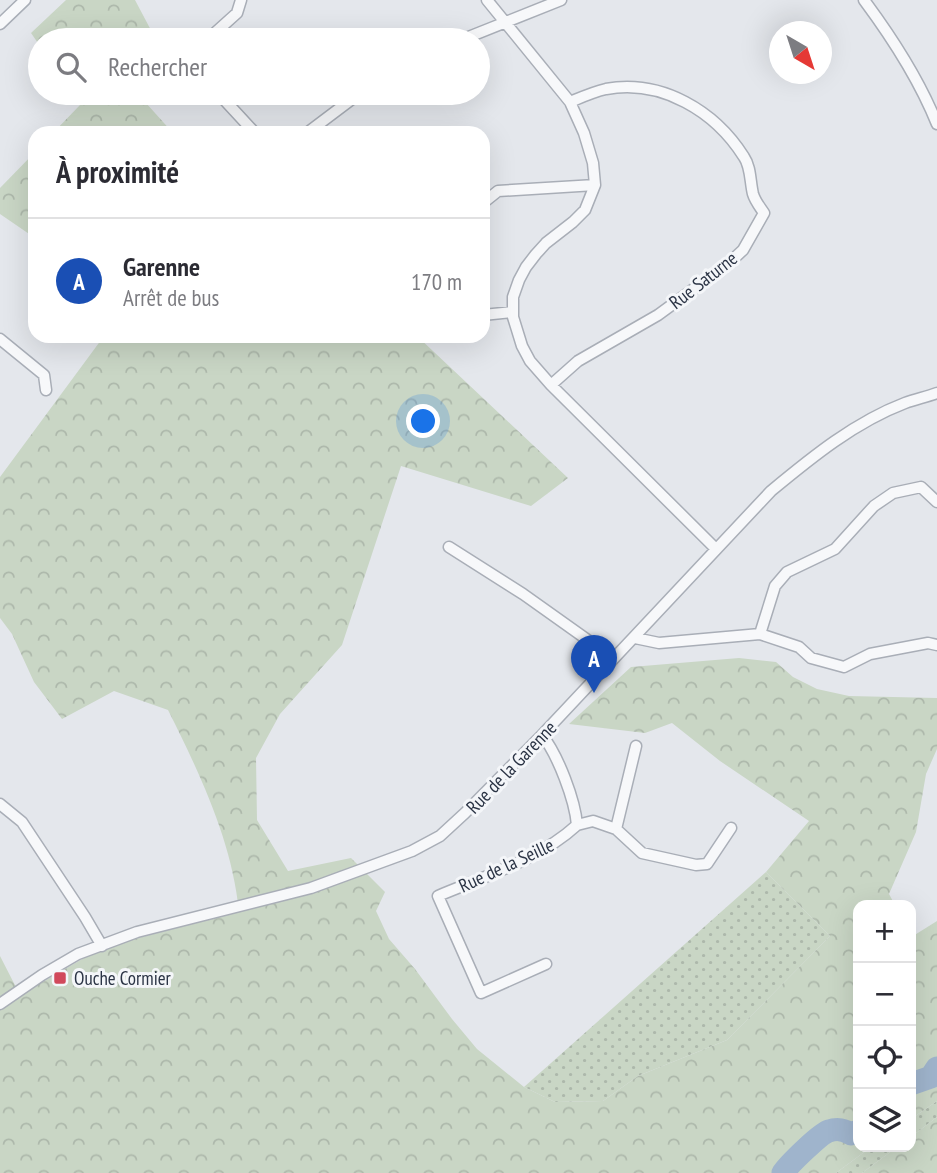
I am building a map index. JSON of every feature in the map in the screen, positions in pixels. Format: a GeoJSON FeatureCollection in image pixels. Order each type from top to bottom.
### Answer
{"type":"FeatureCollection","features":[{"type":"Feature","properties":{"kind":"street"},"geometry":{"type":"LineString","coordinates":[[0,24],[25,0]]}},
{"type":"Feature","properties":{"kind":"street"},"geometry":{"type":"LineString","coordinates":[[220,28],[237,13],[241,0]]}},
{"type":"Feature","properties":{"kind":"street"},"geometry":{"type":"LineString","coordinates":[[487,0],[570,102],[589,146],[593,163],[595,185],[585,210],[546,243],[526,267],[519,281],[513,298],[518,335],[530,362],[551,385],[716,549]]}},
{"type":"Feature","properties":{"kind":"street"},"geometry":{"type":"LineString","coordinates":[[490,29],[561,0]]}},
{"type":"Feature","properties":{"kind":"street"},"geometry":{"type":"LineString","coordinates":[[864,0],[906,61],[937,124]]}},
{"type":"Feature","properties":{"kind":"street","name":"Rue Saturne"},"geometry":{"type":"LineString","coordinates":[[551,385],[578,361],[658,315],[729,263],[743,250],[764,213],[754,197],[746,160],[721,128],[694,106],[667,94],[637,88],[607,89],[570,102]]}},
{"type":"Feature","properties":{"kind":"street"},"geometry":{"type":"LineString","coordinates":[[229,105],[249,126]]}},
{"type":"Feature","properties":{"kind":"street"},"geometry":{"type":"LineString","coordinates":[[316,126],[344,105]]}},
{"type":"Feature","properties":{"kind":"street"},"geometry":{"type":"LineString","coordinates":[[490,197],[498,191],[595,185]]}},
{"type":"Feature","properties":{"kind":"street"},"geometry":{"type":"LineString","coordinates":[[490,314],[513,312]]}},
{"type":"Feature","properties":{"kind":"street"},"geometry":{"type":"LineString","coordinates":[[0,339],[44,375],[46,390]]}},
{"type":"Feature","properties":{"kind":"street","name":"Rue de la Garenne"},"geometry":{"type":"LineString","coordinates":[[0,1004],[78,954],[137,932],[311,888],[412,851],[440,836],[542,735],[771,491],[862,424],[904,404],[937,393]]}},
{"type":"Feature","properties":{"kind":"street"},"geometry":{"type":"LineString","coordinates":[[760,634],[775,586],[787,572],[835,550],[874,506],[893,493],[921,487],[937,502]]}},
{"type":"Feature","properties":{"kind":"street"},"geometry":{"type":"LineString","coordinates":[[449,547],[523,594],[613,658]]}},
{"type":"Feature","properties":{"kind":"street"},"geometry":{"type":"LineString","coordinates":[[635,638],[659,643],[760,634],[799,647],[811,658],[844,667],[870,654],[929,643],[937,645]]}},
{"type":"Feature","properties":{"kind":"street"},"geometry":{"type":"LineString","coordinates":[[542,735],[554,755],[576,809],[577,825],[593,821],[616,829],[642,853],[696,865],[707,864],[732,828]]}},
{"type":"Feature","properties":{"kind":"street"},"geometry":{"type":"LineString","coordinates":[[616,829],[636,746]]}},
{"type":"Feature","properties":{"kind":"street"},"geometry":{"type":"LineString","coordinates":[[0,804],[22,822],[102,946]]}},
{"type":"Feature","properties":{"kind":"street","name":"Rue de la Seille"},"geometry":{"type":"LineString","coordinates":[[546,964],[481,993],[438,896],[530,858],[564,837],[577,825]]}},
{"type":"Feature","properties":{"kind":"green space"},"geometry":{"type":"Polygon","coordinates":[[[66,0],[135,0],[150,28],[36,28],[66,0]]]}},
{"type":"Feature","properties":{"kind":"green space"},"geometry":{"type":"Polygon","coordinates":[[[80,105],[148,105],[167,126],[60,126],[80,105]]]}},
{"type":"Feature","properties":{"kind":"green space"},"geometry":{"type":"Polygon","coordinates":[[[28,159],[28,233],[0,214],[0,188],[28,159]]]}},
{"type":"Feature","properties":{"kind":"green space"},"geometry":{"type":"Polygon","coordinates":[[[99,343],[424,343],[568,478],[531,506],[401,466],[342,645],[280,714],[256,758],[257,820],[288,871],[351,858],[385,892],[376,911],[389,939],[477,1049],[524,1087],[555,1102],[603,1101],[638,1076],[727,1040],[830,936],[766,872],[809,821],[720,761],[672,723],[645,733],[569,724],[631,667],[739,658],[776,662],[793,677],[817,689],[849,696],[937,698],[937,749],[926,774],[916,832],[889,894],[892,900],[853,900],[853,1152],[864,1152],[836,1173],[0,1173],[0,956],[20,995],[103,947],[239,912],[229,859],[213,808],[168,710],[114,691],[62,719],[34,682],[12,634],[0,618],[0,477],[99,343]]]}},
{"type":"Feature","properties":{"kind":"green space"},"geometry":{"type":"Polygon","coordinates":[[[766,872],[830,936],[727,1040],[638,1076],[603,1101],[555,1102],[524,1087],[766,872]]]}},
{"type":"Feature","properties":{"kind":"green space"},"geometry":{"type":"Polygon","coordinates":[[[937,921],[937,1101],[916,1116],[916,963],[916,934],[937,921]]]}},
{"type":"Feature","properties":{"kind":"green space"},"geometry":{"type":"Polygon","coordinates":[[[937,1101],[937,1117],[916,1133],[916,1116],[937,1101]]]}},
{"type":"Feature","properties":{"kind":"green space"},"geometry":{"type":"Polygon","coordinates":[[[937,1117],[937,1173],[862,1173],[890,1152],[916,1152],[916,1133],[937,1117]]]}},
{"type":"Feature","properties":{"kind":"green space"},"geometry":{"type":"Polygon","coordinates":[[[864,1152],[890,1152],[862,1173],[836,1173],[864,1152]]]}},
{"type":"Feature","properties":{"kind":"waterway"},"geometry":{"type":"LineString","coordinates":[[916,1082],[931,1077],[937,1068]]}},
{"type":"Feature","properties":{"kind":"waterway"},"geometry":{"type":"LineString","coordinates":[[783,1173],[805,1149],[825,1133],[835,1130],[853,1133]]}},
{"type":"Feature","properties":{"kind":"place","name":"Garenne"},"geometry":{"type":"Point","coordinates":[594,693]}},
{"type":"Feature","properties":{"kind":"place","name":"Ouche Cormier"},"geometry":{"type":"Point","coordinates":[60,978]}}]}
